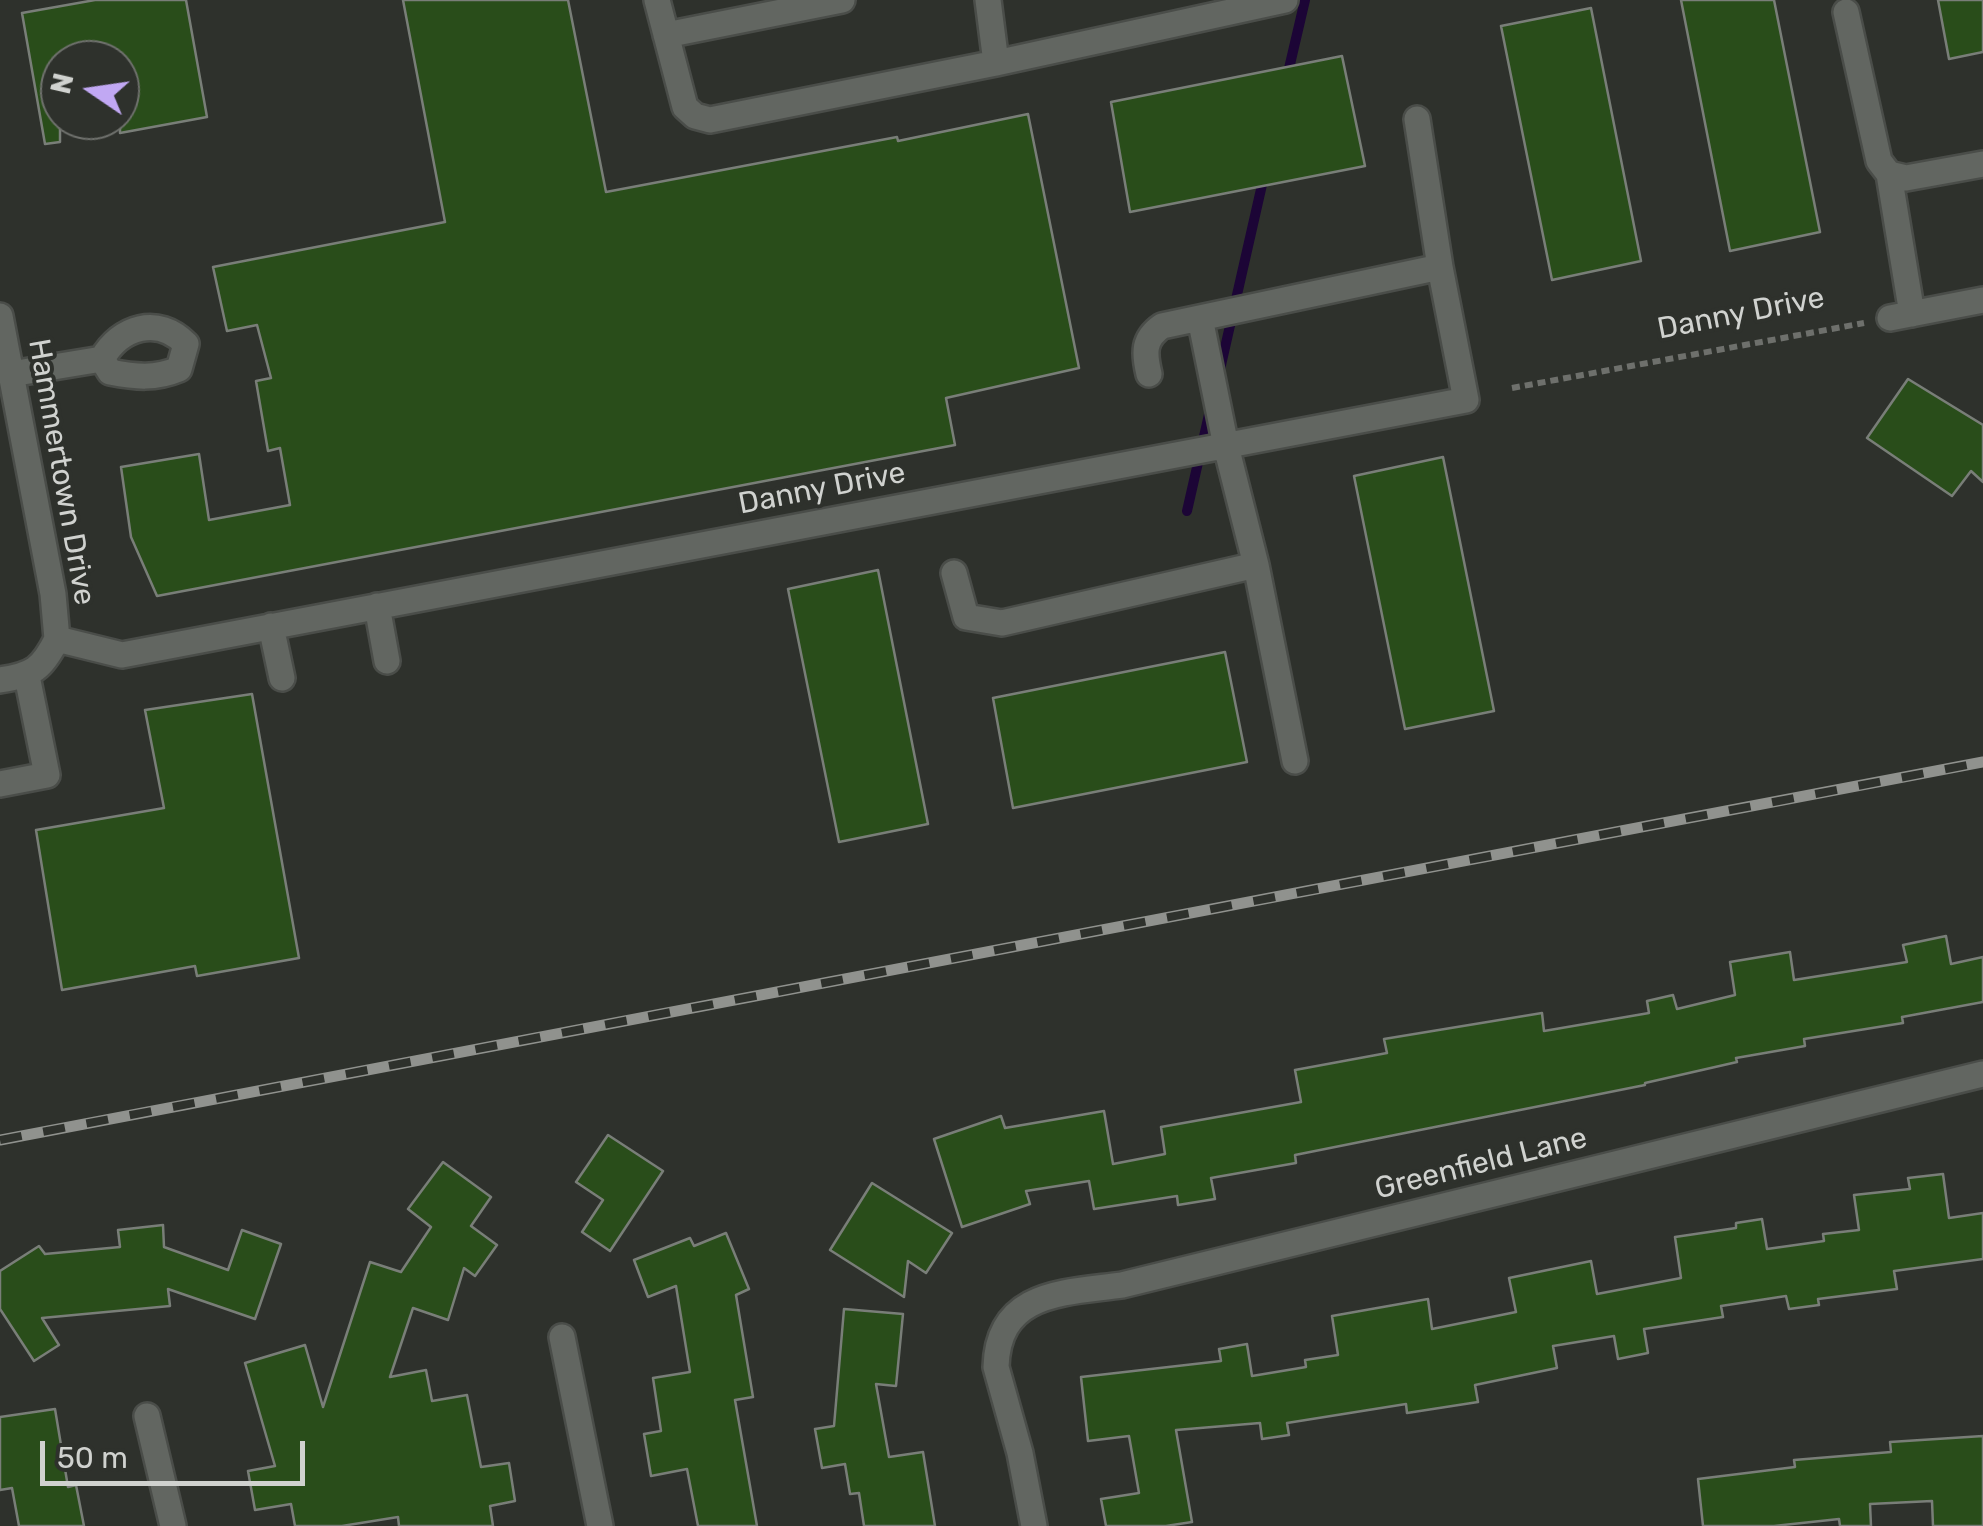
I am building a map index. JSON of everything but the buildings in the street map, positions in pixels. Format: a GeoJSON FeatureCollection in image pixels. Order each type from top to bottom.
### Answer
{"type":"FeatureCollection","features":[{"type":"Feature","properties":{"kind":"street"},"geometry":{"type":"LineString","coordinates":[[657,0],[685,107],[695,116],[710,120],[1285,0]]}},
{"type":"Feature","properties":{"kind":"street"},"geometry":{"type":"LineString","coordinates":[[666,35],[842,0]]}},
{"type":"Feature","properties":{"kind":"street"},"geometry":{"type":"LineString","coordinates":[[988,0],[996,63]]}},
{"type":"Feature","properties":{"kind":"street"},"geometry":{"type":"LineString","coordinates":[[1846,12],[1879,160],[1889,174],[1901,316],[1983,300]]}},
{"type":"Feature","properties":{"kind":"street"},"geometry":{"type":"LineString","coordinates":[[1150,374],[1146,357],[1150,334],[1162,326],[1440,267],[1417,119]]}},
{"type":"Feature","properties":{"kind":"street"},"geometry":{"type":"LineString","coordinates":[[1889,174],[1906,178],[1983,164]]}},
{"type":"Feature","properties":{"kind":"street","name":"Danny Drive"},"geometry":{"type":"LineString","coordinates":[[57,639],[122,654],[1466,400],[1440,267]]}},
{"type":"Feature","properties":{"kind":"street","name":"Hammertown Drive"},"geometry":{"type":"LineString","coordinates":[[0,316],[53,594],[57,639]]}},
{"type":"Feature","properties":{"kind":"street"},"geometry":{"type":"LineString","coordinates":[[1200,318],[1295,761]]}},
{"type":"Feature","properties":{"kind":"street"},"geometry":{"type":"LineString","coordinates":[[6,363],[102,359]]}},
{"type":"Feature","properties":{"kind":"street"},"geometry":{"type":"LineString","coordinates":[[954,573],[966,618],[1002,623],[1256,565]]}},
{"type":"Feature","properties":{"kind":"street"},"geometry":{"type":"LineString","coordinates":[[377,606],[387,661]]}},
{"type":"Feature","properties":{"kind":"street"},"geometry":{"type":"LineString","coordinates":[[271,626],[282,678]]}},
{"type":"Feature","properties":{"kind":"street"},"geometry":{"type":"LineString","coordinates":[[0,680],[27,676],[46,661],[57,639]]}},
{"type":"Feature","properties":{"kind":"street"},"geometry":{"type":"LineString","coordinates":[[0,784],[47,775],[27,676]]}},
{"type":"Feature","properties":{"kind":"street","name":"Greenfield Lane"},"geometry":{"type":"LineString","coordinates":[[1034,1526],[1020,1453],[996,1367],[1004,1330],[1016,1314],[1043,1296],[1141,1280],[1983,1074]]}},
{"type":"Feature","properties":{"kind":"street"},"geometry":{"type":"LineString","coordinates":[[562,1336],[600,1526]]}},
{"type":"Feature","properties":{"kind":"street"},"geometry":{"type":"LineString","coordinates":[[148,1416],[173,1526]]}},
{"type":"Feature","properties":{"kind":"path","name":"Danny Drive"},"geometry":{"type":"LineString","coordinates":[[1512,388],[1901,316]]}},
{"type":"Feature","properties":{"kind":"waterway"},"geometry":{"type":"LineString","coordinates":[[1287,77],[1305,0]]}},
{"type":"Feature","properties":{"kind":"waterway"},"geometry":{"type":"LineString","coordinates":[[1219,374],[1264,176]]}},
{"type":"Feature","properties":{"kind":"waterway"},"geometry":{"type":"LineString","coordinates":[[1187,511],[1210,410]]}},
{"type":"Feature","properties":{"kind":"railway"},"geometry":{"type":"LineString","coordinates":[[0,1140],[1983,762]]}}]}
